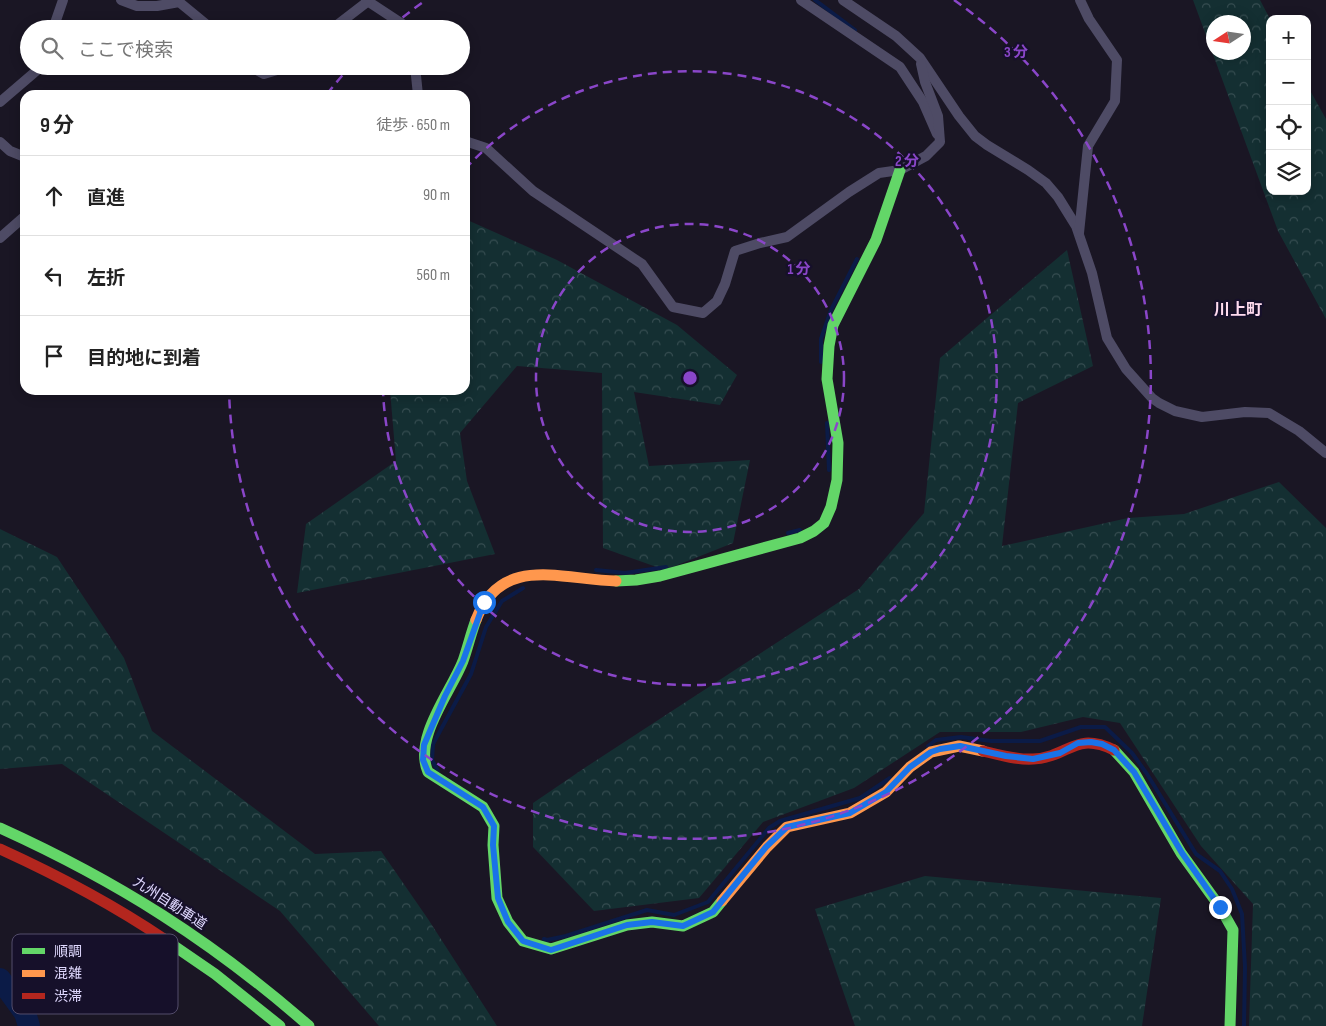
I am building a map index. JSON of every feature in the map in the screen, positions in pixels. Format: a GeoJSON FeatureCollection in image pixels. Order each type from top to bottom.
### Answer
{"type":"FeatureCollection","features":[{"type":"Feature","properties":{"kind":"main road"},"geometry":{"type":"LineString","coordinates":[[900,170],[876,240],[833,325],[829,346],[827,379],[838,443],[837,480],[831,507],[824,523],[800,538],[648,579],[622,582],[554,572],[515,578],[494,590],[484,602],[463,661],[445,696],[424,745],[423,760],[425,768],[428,772],[483,807],[494,826],[493,845],[498,898],[508,922],[523,941],[551,950],[627,925],[652,922],[683,926],[713,912],[766,847],[787,827],[850,813],[886,792],[910,767],[931,752],[960,746],[1006,756],[1033,759],[1060,753],[1078,743],[1091,742],[1102,744],[1114,750],[1134,772],[1182,853],[1220,907],[1233,930],[1230,1026]]}},
{"type":"Feature","properties":{"kind":"main road","name":"九州自動車道"},"geometry":{"type":"LineString","coordinates":[[0,828],[34,843],[114,885],[185,929],[257,982],[308,1026]]}},
{"type":"Feature","properties":{"kind":"main road"},"geometry":{"type":"LineString","coordinates":[[0,848],[27,860],[106,902],[158,934]]}},
{"type":"Feature","properties":{"kind":"main road"},"geometry":{"type":"LineString","coordinates":[[178,947],[247,998],[280,1026]]}},
{"type":"Feature","properties":{"kind":"street"},"geometry":{"type":"LineString","coordinates":[[56,20],[63,0]]}},
{"type":"Feature","properties":{"kind":"street"},"geometry":{"type":"LineString","coordinates":[[121,0],[137,6],[157,6],[179,2],[201,20]]}},
{"type":"Feature","properties":{"kind":"street"},"geometry":{"type":"LineString","coordinates":[[801,0],[900,67],[922,102],[940,142]]}},
{"type":"Feature","properties":{"kind":"street"},"geometry":{"type":"LineString","coordinates":[[843,0],[896,36],[920,58],[959,116],[976,136],[987,146],[1040,179],[1058,197],[1070,215],[1094,278],[1106,338],[1126,369],[1152,398],[1175,411],[1202,417],[1245,412],[1269,413],[1299,431],[1326,454]]}},
{"type":"Feature","properties":{"kind":"street"},"geometry":{"type":"LineString","coordinates":[[1079,236],[1088,146],[1115,100],[1117,60],[1089,19],[1080,0]]}},
{"type":"Feature","properties":{"kind":"street"},"geometry":{"type":"LineString","coordinates":[[343,20],[366,1],[396,20]]}},
{"type":"Feature","properties":{"kind":"street"},"geometry":{"type":"LineString","coordinates":[[470,143],[486,148],[533,191],[642,264],[673,307],[702,313],[717,301],[725,284],[735,251],[787,236],[879,173],[900,170],[926,156],[940,142],[938,116],[925,82],[920,58]]}},
{"type":"Feature","properties":{"kind":"street"},"geometry":{"type":"LineString","coordinates":[[0,102],[32,75]]}},
{"type":"Feature","properties":{"kind":"street"},"geometry":{"type":"LineString","coordinates":[[416,75],[417,90]]}},
{"type":"Feature","properties":{"kind":"street"},"geometry":{"type":"LineString","coordinates":[[0,142],[10,151],[20,155]]}},
{"type":"Feature","properties":{"kind":"street"},"geometry":{"type":"LineString","coordinates":[[0,238],[20,220]]}},
{"type":"Feature","properties":{"kind":"green space"},"geometry":{"type":"Polygon","coordinates":[[[1193,0],[1260,0],[1268,15],[1266,15],[1266,195],[1311,195],[1311,92],[1326,119],[1326,319],[1278,231],[1215,60],[1251,60],[1251,15],[1206,15],[1206,35],[1193,0]]]}},
{"type":"Feature","properties":{"kind":"green space"},"geometry":{"type":"Polygon","coordinates":[[[470,221],[557,260],[677,325],[737,375],[720,405],[634,392],[649,466],[750,460],[733,543],[665,570],[603,548],[602,373],[517,366],[460,433],[467,481],[495,554],[297,593],[306,524],[396,461],[390,395],[470,395],[470,221]]]}},
{"type":"Feature","properties":{"kind":"green space"},"geometry":{"type":"Polygon","coordinates":[[[1067,250],[1093,366],[1018,403],[1002,546],[1128,518],[1184,514],[1279,482],[1326,528],[1326,1026],[1249,1026],[1253,904],[1201,846],[1120,723],[1083,717],[1021,732],[940,732],[854,788],[763,822],[699,898],[594,911],[533,847],[533,803],[859,589],[924,513],[940,358],[1067,250]]]}},
{"type":"Feature","properties":{"kind":"green space"},"geometry":{"type":"Polygon","coordinates":[[[0,529],[57,557],[124,658],[152,731],[315,854],[381,851],[428,919],[497,1026],[379,1026],[280,911],[62,764],[0,769],[0,529]]]}},
{"type":"Feature","properties":{"kind":"green space"},"geometry":{"type":"Polygon","coordinates":[[[925,876],[1161,898],[1142,1026],[855,1026],[815,909],[925,876]]]}},
{"type":"Feature","properties":{"kind":"waterway"},"geometry":{"type":"LineString","coordinates":[[815,0],[855,30]]}},
{"type":"Feature","properties":{"kind":"waterway"},"geometry":{"type":"LineString","coordinates":[[821,362],[821,339],[831,310],[857,259]]}},
{"type":"Feature","properties":{"kind":"waterway"},"geometry":{"type":"LineString","coordinates":[[827,423],[829,470]]}},
{"type":"Feature","properties":{"kind":"waterway"},"geometry":{"type":"LineString","coordinates":[[788,533],[800,530]]}},
{"type":"Feature","properties":{"kind":"waterway"},"geometry":{"type":"LineString","coordinates":[[596,570],[625,573],[666,567]]}},
{"type":"Feature","properties":{"kind":"waterway"},"geometry":{"type":"LineString","coordinates":[[438,771],[432,760],[433,744],[471,674],[486,627],[502,601],[523,588]]}},
{"type":"Feature","properties":{"kind":"waterway"},"geometry":{"type":"LineString","coordinates":[[928,746],[936,740],[961,737],[991,741],[1040,741],[1081,727],[1105,727],[1132,753],[1196,854],[1220,871],[1232,889],[1242,914],[1245,967],[1244,1026]]}},
{"type":"Feature","properties":{"kind":"waterway"},"geometry":{"type":"LineString","coordinates":[[544,939],[566,936],[647,910],[674,915],[708,902],[769,828],[780,821],[860,798],[890,778]]}},
{"type":"Feature","properties":{"kind":"waterway"},"geometry":{"type":"LineString","coordinates":[[0,979],[12,995]]}},
{"type":"Feature","properties":{"kind":"waterway"},"geometry":{"type":"LineString","coordinates":[[25,1014],[29,1026]]}},
{"type":"Feature","properties":{"kind":"traffic: fast"},"geometry":{"type":"LineString","coordinates":[[616,581],[660,576],[800,538],[824,523],[831,507],[837,480],[838,443],[827,379],[829,346],[833,325],[876,240],[900,170]]}},
{"type":"Feature","properties":{"kind":"traffic: fast"},"geometry":{"type":"LineString","coordinates":[[476,620],[463,661],[429,730],[425,745],[425,759],[428,772],[483,807],[494,826],[493,845],[497,898],[508,922],[523,941],[551,949],[627,925],[652,922],[683,926],[713,912],[722,901]]}},
{"type":"Feature","properties":{"kind":"traffic: fast"},"geometry":{"type":"LineString","coordinates":[[1114,750],[1134,772],[1181,853],[1220,907],[1233,930],[1230,1026]]}},
{"type":"Feature","properties":{"kind":"traffic: fast"},"geometry":{"type":"LineString","coordinates":[[0,828],[84,869],[162,915],[236,967],[309,1026]]}},
{"type":"Feature","properties":{"kind":"traffic: fast"},"geometry":{"type":"LineString","coordinates":[[178,949],[215,974],[280,1026]]}},
{"type":"Feature","properties":{"kind":"traffic: slow"},"geometry":{"type":"LineString","coordinates":[[476,620],[487,599],[501,586],[517,578],[555,575],[616,581]]}},
{"type":"Feature","properties":{"kind":"traffic: slow"},"geometry":{"type":"LineString","coordinates":[[722,901],[767,847],[787,827],[850,813],[886,792],[910,767],[931,752],[959,746],[983,751]]}},
{"type":"Feature","properties":{"kind":"traffic: jam"},"geometry":{"type":"LineString","coordinates":[[983,751],[1008,757],[1033,759],[1056,754],[1081,744],[1090,743],[1114,750]]}},
{"type":"Feature","properties":{"kind":"traffic: jam"},"geometry":{"type":"LineString","coordinates":[[0,849],[84,891],[156,934]]}},
{"type":"Feature","properties":{"kind":"district","name":"川上町"},"geometry":{"type":"Point","coordinates":[1238,310]}},
{"type":"Feature","properties":{"kind":"route"},"geometry":{"type":"LineString","coordinates":[[484,602],[463,661],[445,696],[424,745],[423,760],[428,772],[483,807],[494,826],[493,845],[498,898],[508,922],[523,941],[551,950],[627,925],[652,922],[683,926],[713,912],[766,847],[787,827],[850,813],[886,792],[910,767],[931,752],[960,746],[1006,756],[1033,759],[1060,753],[1078,743],[1091,742],[1102,744],[1114,750],[1134,772],[1182,853],[1220,907]]}}]}
